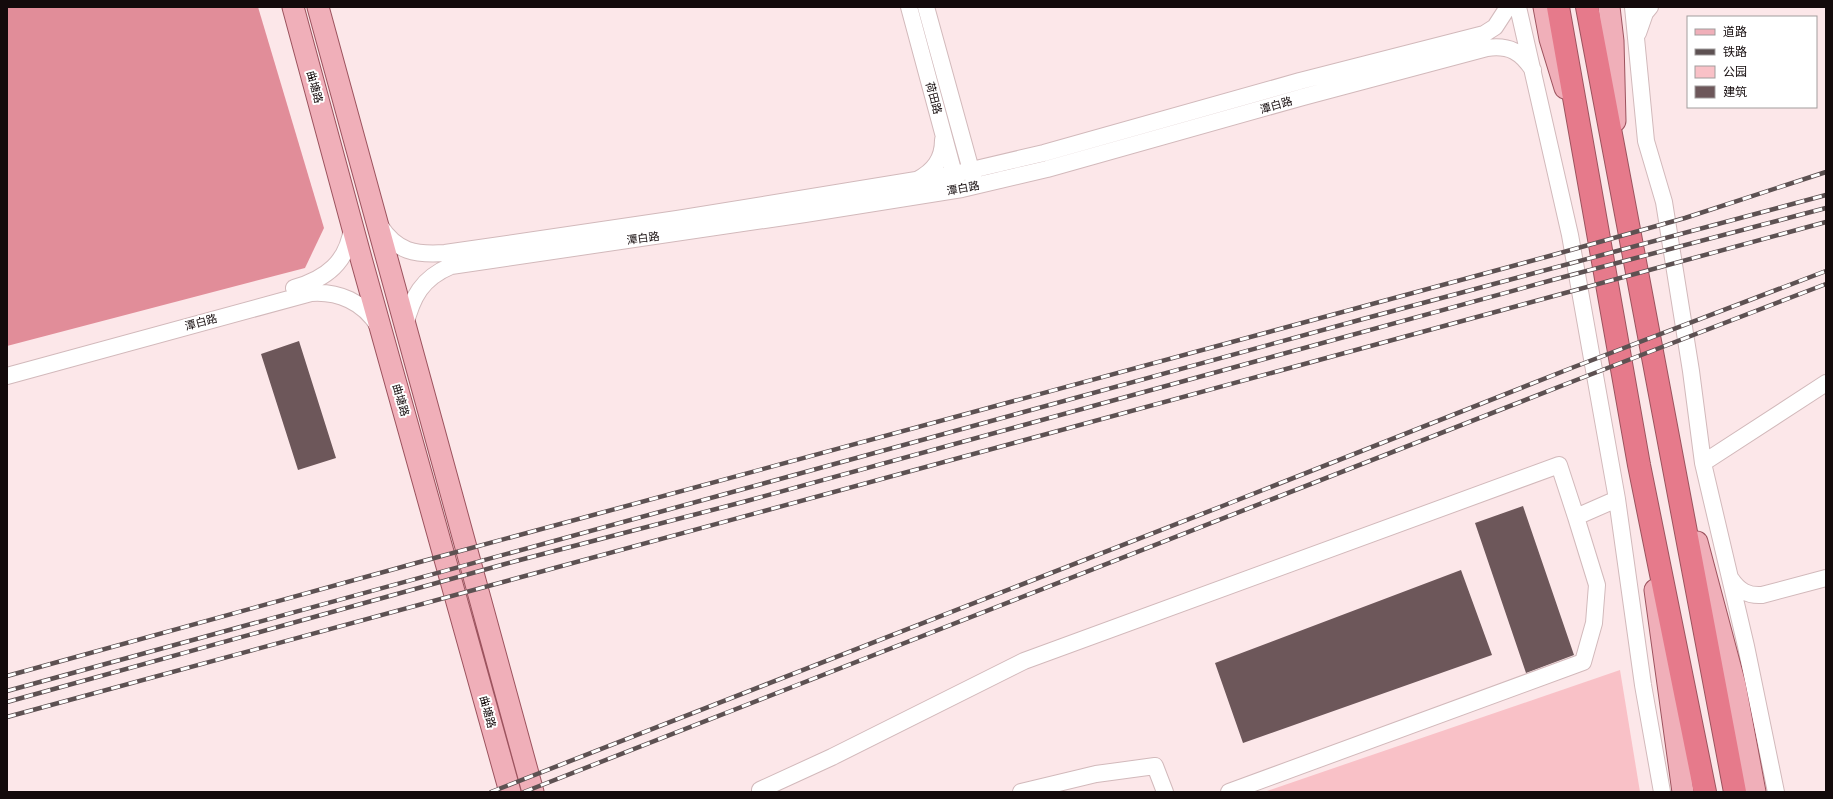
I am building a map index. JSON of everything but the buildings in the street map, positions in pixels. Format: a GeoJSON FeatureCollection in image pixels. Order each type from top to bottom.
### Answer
{"type":"FeatureCollection","features":[{"type":"Feature","properties":{"kind":"highway"},"geometry":{"type":"LineString","coordinates":[[1558,7],[1639,465],[1705,792]]}},
{"type":"Feature","properties":{"kind":"highway"},"geometry":{"type":"LineString","coordinates":[[1587,7],[1735,792]]}},
{"type":"Feature","properties":{"kind":"main road","name":"曲塘路"},"geometry":{"type":"LineString","coordinates":[[294,7],[352,224],[510,792]]}},
{"type":"Feature","properties":{"kind":"main road","name":"曲塘路"},"geometry":{"type":"LineString","coordinates":[[318,7],[533,792]]}},
{"type":"Feature","properties":{"kind":"main road"},"geometry":{"type":"LineString","coordinates":[[1544,7],[1550,39],[1585,153]]}},
{"type":"Feature","properties":{"kind":"main road"},"geometry":{"type":"LineString","coordinates":[[1609,7],[1613,41],[1615,153]]}},
{"type":"Feature","properties":{"kind":"main road"},"geometry":{"type":"LineString","coordinates":[[1670,447],[1735,685],[1755,792]]}},
{"type":"Feature","properties":{"kind":"main road"},"geometry":{"type":"LineString","coordinates":[[1639,465],[1669,700],[1683,792]]}},
{"type":"Feature","properties":{"kind":"street","name":"荷田路"},"geometry":{"type":"LineString","coordinates":[[909,7],[957,182]]}},
{"type":"Feature","properties":{"kind":"street","name":"荷田路"},"geometry":{"type":"LineString","coordinates":[[926,7],[973,178]]}},
{"type":"Feature","properties":{"kind":"street","name":"潭白路"},"geometry":{"type":"LineString","coordinates":[[973,178],[1012,161],[1300,81],[1484,34],[1495,28],[1508,7]]}},
{"type":"Feature","properties":{"kind":"street"},"geometry":{"type":"LineString","coordinates":[[1518,7],[1570,235],[1617,499],[1643,685],[1662,792]]}},
{"type":"Feature","properties":{"kind":"street"},"geometry":{"type":"LineString","coordinates":[[1633,7],[1646,141],[1664,202],[1691,371],[1703,463],[1742,624],[1776,792]]}},
{"type":"Feature","properties":{"kind":"street"},"geometry":{"type":"LineString","coordinates":[[1637,37],[1639,24],[1650,7]]}},
{"type":"Feature","properties":{"kind":"street","name":"潭白路"},"geometry":{"type":"LineString","coordinates":[[405,326],[409,308],[425,283],[436,272],[451,266],[750,223],[973,178],[1047,169],[1311,95],[1487,48],[1501,46],[1514,51],[1525,58],[1533,70]]}},
{"type":"Feature","properties":{"kind":"street"},"geometry":{"type":"LineString","coordinates":[[911,182],[924,176],[937,164],[943,148],[943,130]]}},
{"type":"Feature","properties":{"kind":"street"},"geometry":{"type":"LineString","coordinates":[[960,132],[966,143],[982,157],[999,162],[1012,161]]}},
{"type":"Feature","properties":{"kind":"street","name":"潭白路"},"geometry":{"type":"LineString","coordinates":[[375,217],[391,240],[402,248],[422,253],[445,253],[677,219],[911,182],[957,182]]}},
{"type":"Feature","properties":{"kind":"street","name":"潭白路"},"geometry":{"type":"LineString","coordinates":[[7,366],[308,284],[320,278],[338,263],[345,253],[350,239],[352,224]]}},
{"type":"Feature","properties":{"kind":"street","name":"潭白路"},"geometry":{"type":"LineString","coordinates":[[7,376],[310,293],[331,293],[358,304],[370,315],[382,333]]}},
{"type":"Feature","properties":{"kind":"street"},"geometry":{"type":"LineString","coordinates":[[1703,463],[1826,383]]}},
{"type":"Feature","properties":{"kind":"street"},"geometry":{"type":"LineString","coordinates":[[760,790],[832,757],[1024,661],[1559,465],[1597,585],[1594,623],[1583,662],[1229,792]]}},
{"type":"Feature","properties":{"kind":"street"},"geometry":{"type":"LineString","coordinates":[[1576,517],[1617,499]]}},
{"type":"Feature","properties":{"kind":"street"},"geometry":{"type":"LineString","coordinates":[[1731,579],[1739,589],[1754,595],[1762,595],[1826,578]]}},
{"type":"Feature","properties":{"kind":"street"},"geometry":{"type":"LineString","coordinates":[[1742,624],[1747,611],[1756,602],[1826,583]]}},
{"type":"Feature","properties":{"kind":"street"},"geometry":{"type":"LineString","coordinates":[[1021,792],[1096,774],[1155,766],[1165,792]]}},
{"type":"Feature","properties":{"kind":"green space"},"geometry":{"type":"Polygon","coordinates":[[[1620,670],[1640,792],[1264,792],[1620,670]]]}},
{"type":"Feature","properties":{"kind":"shaded area"},"geometry":{"type":"Polygon","coordinates":[[[7,7],[258,7],[324,228],[305,268],[7,346],[7,7]]]}},
{"type":"Feature","properties":{"kind":"railway"},"geometry":{"type":"LineString","coordinates":[[7,676],[427,560],[1553,255],[1685,218],[1826,172]]}},
{"type":"Feature","properties":{"kind":"railway"},"geometry":{"type":"LineString","coordinates":[[7,691],[1363,319],[1826,195]]}},
{"type":"Feature","properties":{"kind":"railway"},"geometry":{"type":"LineString","coordinates":[[7,702],[516,561],[743,502],[1556,279],[1826,208]]}},
{"type":"Feature","properties":{"kind":"railway"},"geometry":{"type":"LineString","coordinates":[[7,717],[1826,222]]}},
{"type":"Feature","properties":{"kind":"railway"},"geometry":{"type":"LineString","coordinates":[[491,792],[1574,367],[1826,271]]}},
{"type":"Feature","properties":{"kind":"railway"},"geometry":{"type":"LineString","coordinates":[[524,792],[1579,379],[1826,284]]}}]}
